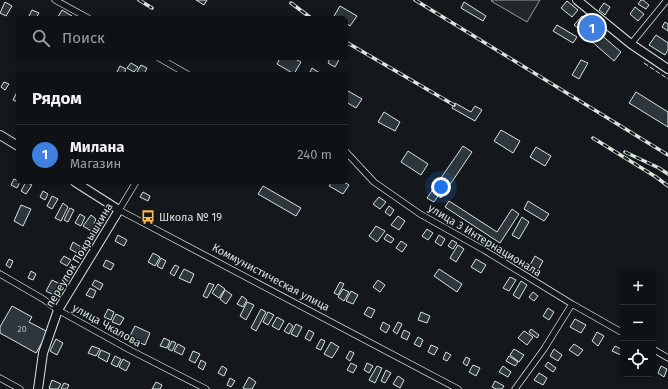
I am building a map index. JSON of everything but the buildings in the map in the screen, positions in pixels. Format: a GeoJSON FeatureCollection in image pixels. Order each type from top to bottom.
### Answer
{"type":"FeatureCollection","features":[{"type":"Feature","properties":{"kind":"street"},"geometry":{"type":"LineString","coordinates":[[56,0],[84,16]]}},
{"type":"Feature","properties":{"kind":"street"},"geometry":{"type":"LineString","coordinates":[[577,0],[631,44],[668,69]]}},
{"type":"Feature","properties":{"kind":"street"},"geometry":{"type":"LineString","coordinates":[[631,44],[667,0]]}},
{"type":"Feature","properties":{"kind":"street"},"geometry":{"type":"LineString","coordinates":[[162,60],[184,72]]}},
{"type":"Feature","properties":{"kind":"street"},"geometry":{"type":"LineString","coordinates":[[0,135],[16,145]]}},
{"type":"Feature","properties":{"kind":"street","name":"улица 3 Интернационала"},"geometry":{"type":"LineString","coordinates":[[348,154],[374,182],[414,209],[620,331]]}},
{"type":"Feature","properties":{"kind":"street","name":"Коммунистическая улица"},"geometry":{"type":"LineString","coordinates":[[78,184],[119,210],[458,389]]}},
{"type":"Feature","properties":{"kind":"street","name":"переулок Покрышкина"},"geometry":{"type":"LineString","coordinates":[[38,389],[43,353],[58,310],[135,184]]}},
{"type":"Feature","properties":{"kind":"street","name":"улица Чкалова"},"geometry":{"type":"LineString","coordinates":[[0,274],[43,299],[58,310],[130,350],[206,389]]}},
{"type":"Feature","properties":{"kind":"street"},"geometry":{"type":"LineString","coordinates":[[515,389],[544,349],[572,304]]}},
{"type":"Feature","properties":{"kind":"street"},"geometry":{"type":"LineString","coordinates":[[656,351],[668,358]]}},
{"type":"Feature","properties":{"kind":"street"},"geometry":{"type":"LineString","coordinates":[[0,378],[20,389]]}},
{"type":"Feature","properties":{"kind":"shaded area"},"geometry":{"type":"Polygon","coordinates":[[[540,0],[527,22],[491,1],[540,0]]]}},
{"type":"Feature","properties":{"kind":"railway"},"geometry":{"type":"LineString","coordinates":[[139,0],[152,8]]}},
{"type":"Feature","properties":{"kind":"railway"},"geometry":{"type":"LineString","coordinates":[[415,0],[668,155]]}},
{"type":"Feature","properties":{"kind":"railway"},"geometry":{"type":"LineString","coordinates":[[291,3],[308,16]]}},
{"type":"Feature","properties":{"kind":"railway"},"geometry":{"type":"LineString","coordinates":[[348,43],[454,105]]}},
{"type":"Feature","properties":{"kind":"railway"},"geometry":{"type":"LineString","coordinates":[[593,138],[668,186]]}},
{"type":"Feature","properties":{"kind":"railway"},"geometry":{"type":"LineString","coordinates":[[625,152],[659,168],[668,174]]}},
{"type":"Feature","properties":{"kind":"fence"},"geometry":{"type":"LineString","coordinates":[[644,63],[668,79]]}},
{"type":"Feature","properties":{"kind":"place","name":"Милана"},"geometry":{"type":"Point","coordinates":[592,28]}},
{"type":"Feature","properties":{"kind":"place","name":"Школа № 19"},"geometry":{"type":"Point","coordinates":[148,217]}}]}
